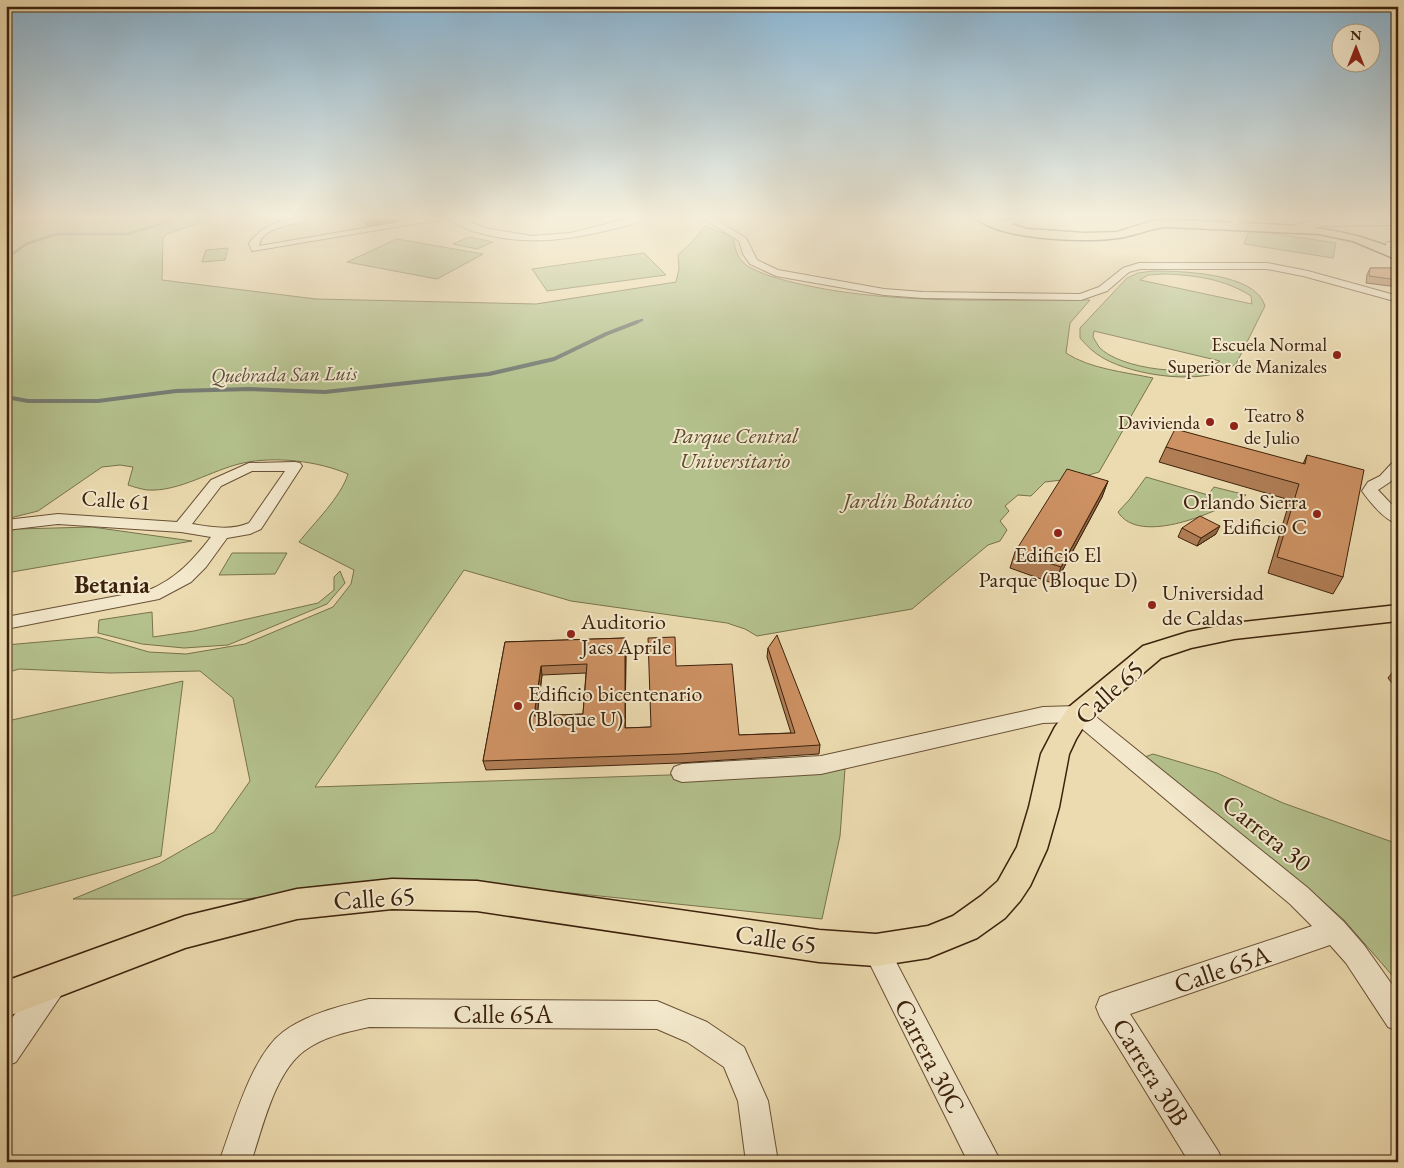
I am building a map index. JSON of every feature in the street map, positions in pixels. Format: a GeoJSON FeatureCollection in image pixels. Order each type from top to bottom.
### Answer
{"type":"FeatureCollection","features":[{"type":"Feature","properties":{"kind":"main road","name":"Calle 65"},"geometry":{"type":"LineString","coordinates":[[6,999],[185,932],[297,904],[392,894],[477,896],[819,946],[876,950],[928,942],[965,927],[993,907],[1009,891],[1019,876],[1032,848],[1044,807],[1055,754],[1078,714],[1152,652],[1188,640],[1234,631],[1398,613]]}},
{"type":"Feature","properties":{"kind":"street"},"geometry":{"type":"LineString","coordinates":[[772,272],[884,292],[923,295],[1081,297],[1102,289],[1124,272]]}},
{"type":"Feature","properties":{"kind":"street"},"geometry":{"type":"LineString","coordinates":[[1294,272],[1398,299]]}},
{"type":"Feature","properties":{"kind":"street","name":"Calle 61"},"geometry":{"type":"LineString","coordinates":[[6,525],[58,519],[181,527],[222,534],[244,531],[255,526],[295,466],[249,467],[216,483],[181,527]]}},
{"type":"Feature","properties":{"kind":"street"},"geometry":{"type":"LineString","coordinates":[[1397,467],[1385,479],[1373,485],[1370,491],[1380,499],[1385,509],[1397,518]]}},
{"type":"Feature","properties":{"kind":"street"},"geometry":{"type":"LineString","coordinates":[[6,623],[153,595],[172,588],[189,577],[222,534]]}},
{"type":"Feature","properties":{"kind":"street"},"geometry":{"type":"LineString","coordinates":[[682,773],[821,765],[1043,715],[1078,714]]}},
{"type":"Feature","properties":{"kind":"street","name":"Carrera 30"},"geometry":{"type":"LineString","coordinates":[[1078,714],[1299,896],[1335,931],[1373,979],[1398,1017]]}},
{"type":"Feature","properties":{"kind":"street","name":"Calle 65A"},"geometry":{"type":"LineString","coordinates":[[1110,1007],[1335,931]]}},
{"type":"Feature","properties":{"kind":"street","name":"Carrera 30C"},"geometry":{"type":"LineString","coordinates":[[876,950],[985,1162]]}},
{"type":"Feature","properties":{"kind":"street"},"geometry":{"type":"LineString","coordinates":[[6,1052],[55,980]]}},
{"type":"Feature","properties":{"kind":"street","name":"Carrera 30B"},"geometry":{"type":"LineString","coordinates":[[1110,1007],[1207,1162]]}},
{"type":"Feature","properties":{"kind":"street","name":"Calle 65A"},"geometry":{"type":"LineString","coordinates":[[235,1162],[272,1066],[292,1042],[330,1022],[369,1013],[657,1015],[697,1032],[734,1057],[753,1101],[762,1162]]}},
{"type":"Feature","properties":{"kind":"green space","name":"Parque Central Universitario"},"geometry":{"type":"Polygon","coordinates":[[[6,272],[162,272],[162,280],[316,299],[536,304],[676,282],[678,272],[759,272],[772,277],[809,286],[879,296],[949,300],[1090,300],[1070,323],[1066,353],[1086,363],[1119,372],[1153,378],[1099,472],[1079,478],[1045,482],[1031,496],[1018,495],[1005,506],[1009,511],[1000,521],[1007,530],[1000,541],[988,545],[912,609],[757,636],[745,629],[727,623],[571,601],[464,570],[315,787],[845,769],[840,836],[822,919],[474,883],[398,880],[245,899],[73,899],[160,863],[214,832],[250,781],[233,698],[200,671],[110,673],[19,669],[6,673],[6,645],[97,637],[149,652],[186,654],[245,644],[333,607],[351,584],[354,570],[299,542],[340,492],[348,474],[323,466],[296,461],[255,461],[231,466],[171,488],[147,490],[128,485],[133,467],[120,465],[102,467],[38,511],[6,519],[6,272]]]}},
{"type":"Feature","properties":{"kind":"green space"},"geometry":{"type":"Polygon","coordinates":[[[397,272],[451,272],[437,279],[397,272]]]}},
{"type":"Feature","properties":{"kind":"green space"},"geometry":{"type":"Polygon","coordinates":[[[534,272],[663,272],[666,275],[547,291],[534,272]]]}},
{"type":"Feature","properties":{"kind":"green space"},"geometry":{"type":"Polygon","coordinates":[[[1149,272],[1199,273],[1216,276],[1233,280],[1248,287],[1259,295],[1265,306],[1236,364],[1223,371],[1207,375],[1189,377],[1151,374],[1133,370],[1103,358],[1080,338],[1080,328],[1127,278],[1138,273],[1149,272]],[[1148,275],[1140,280],[1252,304],[1251,296],[1241,290],[1220,282],[1187,275],[1148,275]],[[1094,331],[1093,337],[1098,346],[1109,355],[1139,366],[1176,370],[1193,369],[1220,361],[1094,331]]]}},
{"type":"Feature","properties":{"kind":"green space"},"geometry":{"type":"Polygon","coordinates":[[[1146,477],[1208,495],[1214,487],[1246,495],[1218,509],[1180,523],[1143,526],[1129,522],[1118,512],[1146,477]]]}},
{"type":"Feature","properties":{"kind":"green space"},"geometry":{"type":"Polygon","coordinates":[[[92,527],[192,541],[6,573],[6,532],[17,529],[92,527]]]}},
{"type":"Feature","properties":{"kind":"green space"},"geometry":{"type":"Polygon","coordinates":[[[232,553],[287,553],[275,574],[219,575],[232,553]]]}},
{"type":"Feature","properties":{"kind":"green space"},"geometry":{"type":"Polygon","coordinates":[[[340,571],[345,583],[327,604],[228,645],[184,648],[142,644],[98,633],[99,620],[152,612],[153,637],[194,631],[318,603],[334,590],[334,577],[340,571]]]}},
{"type":"Feature","properties":{"kind":"green space"},"geometry":{"type":"Polygon","coordinates":[[[183,681],[161,856],[6,898],[6,739],[12,720],[183,681]]]}},
{"type":"Feature","properties":{"kind":"green space"},"geometry":{"type":"Polygon","coordinates":[[[1153,754],[1217,773],[1283,803],[1398,844],[1398,982],[1344,920],[1310,890],[1142,758],[1153,754]]]}},
{"type":"Feature","properties":{"kind":"building"},"geometry":{"type":"Polygon","coordinates":[[[1370,272],[1398,272],[1398,280],[1369,276],[1370,272]]]}},
{"type":"Feature","properties":{"kind":"building"},"geometry":{"type":"Polygon","coordinates":[[[1175,429],[1305,464],[1307,455],[1364,470],[1343,577],[1277,557],[1299,484],[1166,447],[1175,429]]]}},
{"type":"Feature","properties":{"kind":"building","name":"Edificio El Parque (Bloque D)"},"geometry":{"type":"Polygon","coordinates":[[[1067,469],[1108,481],[1061,567],[1015,552],[1067,469]]]}},
{"type":"Feature","properties":{"kind":"building"},"geometry":{"type":"Polygon","coordinates":[[[1200,516],[1220,526],[1201,538],[1182,528],[1200,516]]]}},
{"type":"Feature","properties":{"kind":"building","name":"Edificio bicentenario (Bloque U)"},"geometry":{"type":"Polygon","coordinates":[[[777,635],[820,745],[679,754],[483,761],[505,642],[625,638],[625,728],[651,727],[648,638],[675,637],[676,666],[732,664],[739,735],[795,733],[768,648],[777,635]],[[587,664],[541,666],[534,716],[583,714],[587,664]]]}},
{"type":"Feature","properties":{"kind":"waterway","name":"Quebrada San Luis"},"geometry":{"type":"LineString","coordinates":[[634,323],[642,320]]}},
{"type":"Feature","properties":{"kind":"waterway","name":"Quebrada San Luis"},"geometry":{"type":"LineString","coordinates":[[6,397],[28,401],[98,401],[176,391],[250,389],[325,392],[489,374],[554,359],[606,334],[637,322]]}},
{"type":"Feature","properties":{"kind":"place","name":"Escuela Normal Superior de Manizales"},"geometry":{"type":"Point","coordinates":[1337,355]}},
{"type":"Feature","properties":{"kind":"place","name":"Davivienda"},"geometry":{"type":"Point","coordinates":[1210,422]}},
{"type":"Feature","properties":{"kind":"place","name":"Teatro 8 de Julio"},"geometry":{"type":"Point","coordinates":[1234,426]}},
{"type":"Feature","properties":{"kind":"place","name":"Orlando Sierra Edificio C"},"geometry":{"type":"Point","coordinates":[1317,514]}},
{"type":"Feature","properties":{"kind":"place","name":"Edificio El Parque (Bloque D)"},"geometry":{"type":"Point","coordinates":[1058,533]}},
{"type":"Feature","properties":{"kind":"place","name":"Universidad de Caldas"},"geometry":{"type":"Point","coordinates":[1152,605]}},
{"type":"Feature","properties":{"kind":"place","name":"Auditorio Jacs Aprile"},"geometry":{"type":"Point","coordinates":[571,634]}},
{"type":"Feature","properties":{"kind":"place","name":"Edificio bicentenario (Bloque U)"},"geometry":{"type":"Point","coordinates":[518,706]}},
{"type":"Feature","properties":{"kind":"district","name":"Betania"},"geometry":{"type":"Point","coordinates":[112,584]}},
{"type":"Feature","properties":{"kind":"park label","name":"Jardín Botánico"},"geometry":{"type":"Point","coordinates":[908,500]}}]}
